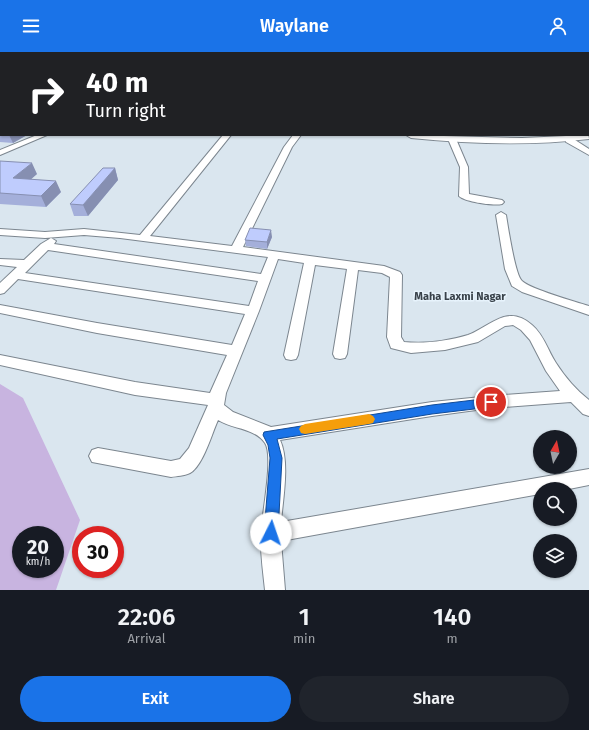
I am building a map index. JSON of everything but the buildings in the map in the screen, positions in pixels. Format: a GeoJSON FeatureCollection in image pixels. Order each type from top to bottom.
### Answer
{"type":"FeatureCollection","features":[{"type":"Feature","properties":{"kind":"street"},"geometry":{"type":"LineString","coordinates":[[0,153],[41,136]]}},
{"type":"Feature","properties":{"kind":"street"},"geometry":{"type":"LineString","coordinates":[[143,238],[226,136]]}},
{"type":"Feature","properties":{"kind":"street"},"geometry":{"type":"LineString","coordinates":[[236,250],[288,147],[296,136]]}},
{"type":"Feature","properties":{"kind":"street"},"geometry":{"type":"LineString","coordinates":[[426,136],[452,139],[527,138],[569,140],[588,136]]}},
{"type":"Feature","properties":{"kind":"street"},"geometry":{"type":"LineString","coordinates":[[452,139],[464,167],[465,197],[499,202]]}},
{"type":"Feature","properties":{"kind":"street"},"geometry":{"type":"LineString","coordinates":[[569,140],[589,153]]}},
{"type":"Feature","properties":{"kind":"street"},"geometry":{"type":"LineString","coordinates":[[0,145],[17,146]]}},
{"type":"Feature","properties":{"kind":"street"},"geometry":{"type":"LineString","coordinates":[[501,215],[511,269],[516,283],[526,289],[589,311]]}},
{"type":"Feature","properties":{"kind":"street"},"geometry":{"type":"LineString","coordinates":[[0,232],[36,235],[84,232],[143,238],[384,270],[396,275],[394,342],[398,345],[412,348],[474,338],[502,321],[514,320],[525,326],[536,338],[550,365],[572,396],[589,410]]}},
{"type":"Feature","properties":{"kind":"street"},"geometry":{"type":"LineString","coordinates":[[0,290],[59,234]]}},
{"type":"Feature","properties":{"kind":"street"},"geometry":{"type":"LineString","coordinates":[[46,246],[265,278]]}},
{"type":"Feature","properties":{"kind":"street"},"geometry":{"type":"LineString","coordinates":[[98,456],[171,469],[184,467],[188,464],[195,454],[217,403],[220,389],[253,311],[274,255]]}},
{"type":"Feature","properties":{"kind":"street"},"geometry":{"type":"LineString","coordinates":[[291,356],[310,261]]}},
{"type":"Feature","properties":{"kind":"street"},"geometry":{"type":"LineString","coordinates":[[0,262],[26,264]]}},
{"type":"Feature","properties":{"kind":"street"},"geometry":{"type":"LineString","coordinates":[[340,354],[353,265]]}},
{"type":"Feature","properties":{"kind":"street"},"geometry":{"type":"LineString","coordinates":[[16,275],[253,311]]}},
{"type":"Feature","properties":{"kind":"street"},"geometry":{"type":"LineString","coordinates":[[0,309],[105,329],[236,351]]}},
{"type":"Feature","properties":{"kind":"street"},"geometry":{"type":"LineString","coordinates":[[0,360],[147,391],[217,403]]}},
{"type":"Feature","properties":{"kind":"street"},"geometry":{"type":"LineString","coordinates":[[268,435],[432,409],[491,402],[572,396]]}},
{"type":"Feature","properties":{"kind":"street"},"geometry":{"type":"LineString","coordinates":[[217,403],[222,415],[252,425],[268,435],[274,443],[276,458],[271,533],[275,590]]}},
{"type":"Feature","properties":{"kind":"street"},"geometry":{"type":"LineString","coordinates":[[271,533],[589,477]]}},
{"type":"Feature","properties":{"kind":"shaded area"},"geometry":{"type":"Polygon","coordinates":[[[0,384],[23,398],[80,520],[78,526],[72,526],[72,543],[64,567],[64,526],[12,526],[12,578],[60,578],[56,590],[0,590],[0,384]]]}},
{"type":"Feature","properties":{"kind":"slow traffic"},"geometry":{"type":"LineString","coordinates":[[305,429],[369,419]]}},
{"type":"Feature","properties":{"kind":"district","name":"Maha Laxmi Nagar"},"geometry":{"type":"Point","coordinates":[460,296]}},
{"type":"Feature","properties":{"kind":"route"},"geometry":{"type":"LineString","coordinates":[[271,533],[276,458],[274,443],[268,435],[432,409],[491,402]]}}]}
